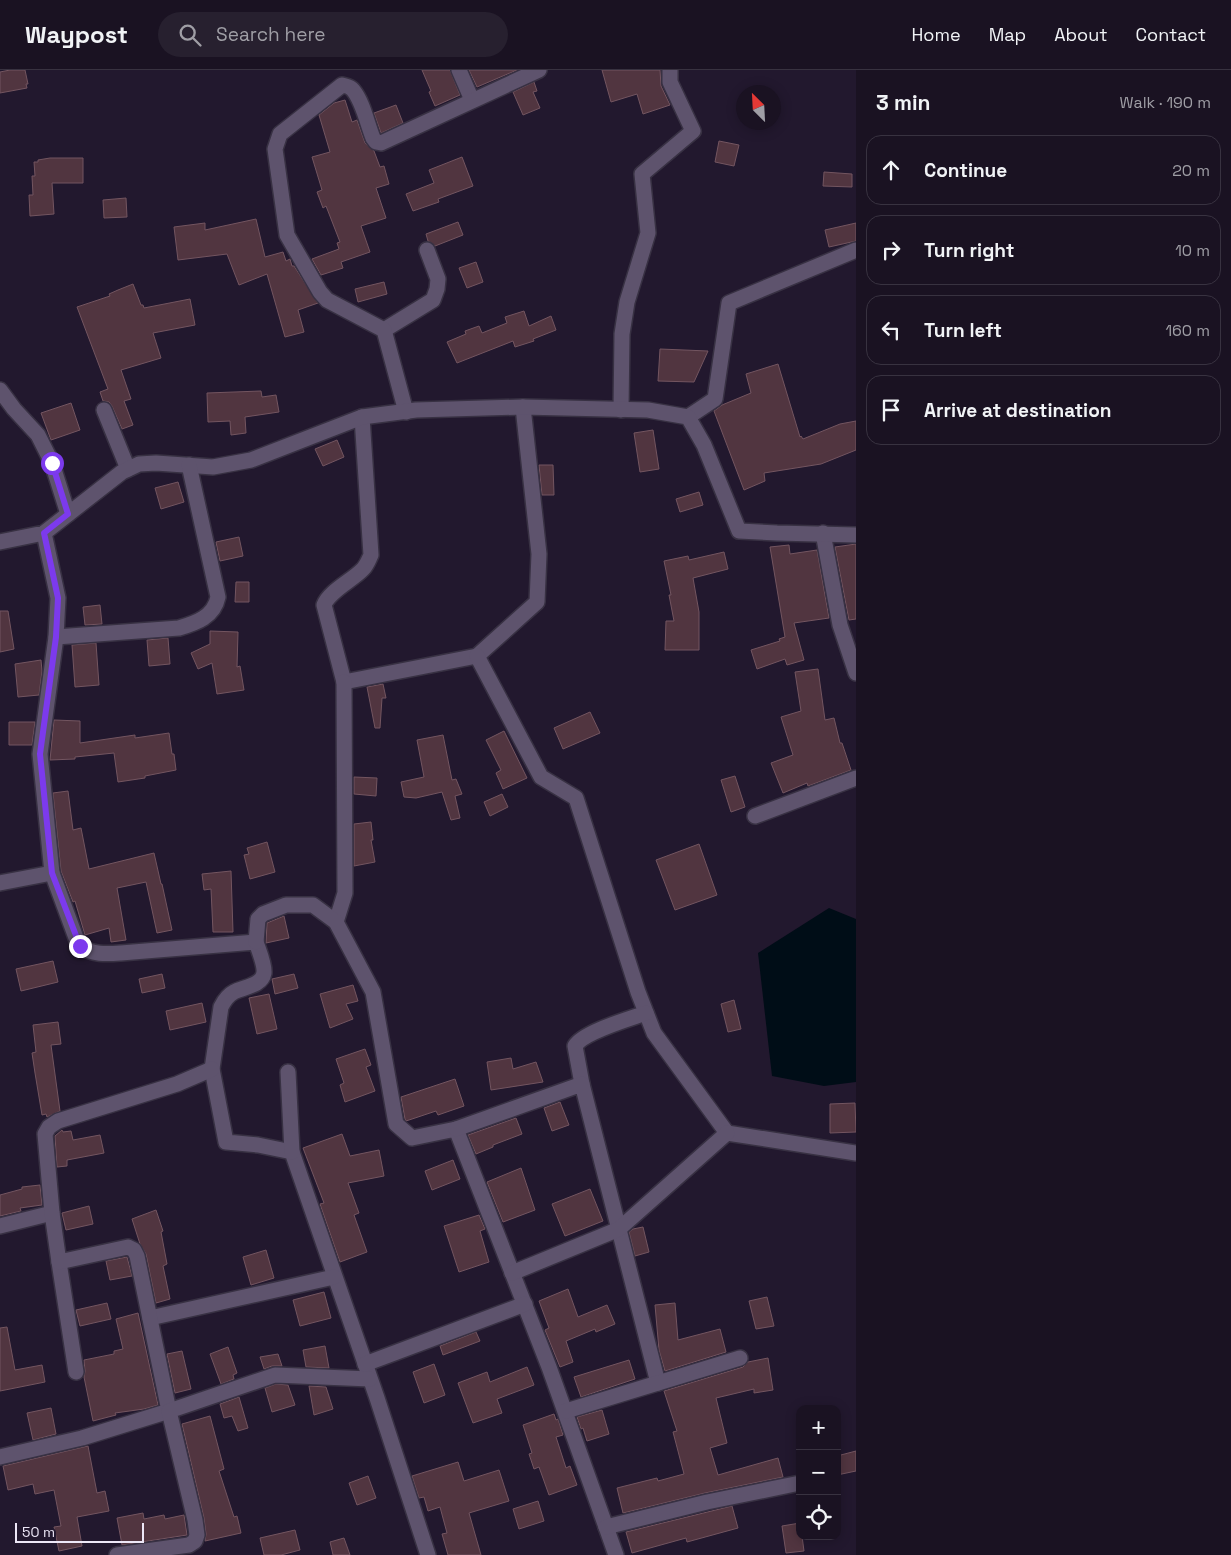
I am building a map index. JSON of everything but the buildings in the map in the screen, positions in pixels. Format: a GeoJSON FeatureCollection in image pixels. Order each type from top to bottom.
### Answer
{"type":"FeatureCollection","features":[{"type":"Feature","properties":{"kind":"street"},"geometry":{"type":"LineString","coordinates":[[459,70],[472,100]]}},
{"type":"Feature","properties":{"kind":"street"},"geometry":{"type":"LineString","coordinates":[[406,412],[384,330],[327,300],[320,292],[287,234],[275,149],[280,134],[342,86],[348,86],[352,89],[373,138],[376,142],[381,143],[539,70]]}},
{"type":"Feature","properties":{"kind":"street"},"geometry":{"type":"LineString","coordinates":[[621,410],[622,334],[627,302],[648,233],[642,174],[692,131],[670,82],[670,70]]}},
{"type":"Feature","properties":{"kind":"street"},"geometry":{"type":"LineString","coordinates":[[384,330],[433,300],[438,289],[438,279],[427,250]]}},
{"type":"Feature","properties":{"kind":"street"},"geometry":{"type":"LineString","coordinates":[[0,542],[44,533],[122,472],[140,464],[156,463],[213,467],[251,460],[362,417],[406,412],[523,407],[648,410],[688,417],[715,399],[729,303],[856,250]]}},
{"type":"Feature","properties":{"kind":"street"},"geometry":{"type":"LineString","coordinates":[[0,390],[14,409],[38,435],[52,463],[68,514]]}},
{"type":"Feature","properties":{"kind":"street"},"geometry":{"type":"LineString","coordinates":[[344,682],[477,656],[537,602],[539,554],[523,407]]}},
{"type":"Feature","properties":{"kind":"street"},"geometry":{"type":"LineString","coordinates":[[104,410],[128,469]]}},
{"type":"Feature","properties":{"kind":"street"},"geometry":{"type":"LineString","coordinates":[[336,922],[345,893],[344,682],[324,605],[326,598],[350,581],[365,567],[371,554],[362,417]]}},
{"type":"Feature","properties":{"kind":"street"},"geometry":{"type":"LineString","coordinates":[[688,417],[704,445],[739,531],[856,535]]}},
{"type":"Feature","properties":{"kind":"street"},"geometry":{"type":"LineString","coordinates":[[56,637],[179,628],[195,623],[209,614],[216,606],[218,597],[189,465]]}},
{"type":"Feature","properties":{"kind":"street"},"geometry":{"type":"LineString","coordinates":[[44,533],[58,598],[56,637],[40,754],[52,873],[80,946],[89,952],[103,954],[256,942]]}},
{"type":"Feature","properties":{"kind":"street"},"geometry":{"type":"LineString","coordinates":[[824,534],[840,625],[856,672]]}},
{"type":"Feature","properties":{"kind":"street"},"geometry":{"type":"LineString","coordinates":[[477,656],[541,777],[576,798],[654,1033],[727,1132],[856,1153]]}},
{"type":"Feature","properties":{"kind":"street"},"geometry":{"type":"LineString","coordinates":[[755,816],[856,778]]}},
{"type":"Feature","properties":{"kind":"street"},"geometry":{"type":"LineString","coordinates":[[0,884],[52,873]]}},
{"type":"Feature","properties":{"kind":"street"},"geometry":{"type":"LineString","coordinates":[[292,1152],[258,1145],[226,1142],[212,1069],[221,1007],[232,993],[258,982],[264,972],[256,942],[258,919],[273,909],[286,905],[313,904],[336,922],[373,992],[396,1124],[412,1138],[456,1129],[582,1084]]}},
{"type":"Feature","properties":{"kind":"street"},"geometry":{"type":"LineString","coordinates":[[646,1013],[588,1035],[578,1040],[575,1046],[582,1084],[658,1383]]}},
{"type":"Feature","properties":{"kind":"street"},"geometry":{"type":"LineString","coordinates":[[76,1372],[52,1213],[45,1134],[49,1127],[58,1121],[177,1084],[212,1069]]}},
{"type":"Feature","properties":{"kind":"street"},"geometry":{"type":"LineString","coordinates":[[288,1072],[292,1152],[428,1555]]}},
{"type":"Feature","properties":{"kind":"street"},"geometry":{"type":"LineString","coordinates":[[456,1129],[566,1411],[616,1555]]}},
{"type":"Feature","properties":{"kind":"street"},"geometry":{"type":"LineString","coordinates":[[512,1273],[618,1229],[727,1132]]}},
{"type":"Feature","properties":{"kind":"street"},"geometry":{"type":"LineString","coordinates":[[0,1226],[52,1213]]}},
{"type":"Feature","properties":{"kind":"street"},"geometry":{"type":"LineString","coordinates":[[59,1262],[128,1247],[134,1250],[137,1256],[195,1520],[197,1536],[195,1541],[189,1545],[117,1555]]}},
{"type":"Feature","properties":{"kind":"street"},"geometry":{"type":"LineString","coordinates":[[150,1318],[334,1276]]}},
{"type":"Feature","properties":{"kind":"street"},"geometry":{"type":"LineString","coordinates":[[365,1364],[525,1304]]}},
{"type":"Feature","properties":{"kind":"street"},"geometry":{"type":"LineString","coordinates":[[566,1411],[740,1358]]}},
{"type":"Feature","properties":{"kind":"street"},"geometry":{"type":"LineString","coordinates":[[0,1456],[82,1438],[170,1411],[275,1375],[370,1379]]}},
{"type":"Feature","properties":{"kind":"street"},"geometry":{"type":"LineString","coordinates":[[606,1527],[707,1502],[796,1484]]}},
{"type":"Feature","properties":{"kind":"shaded area"},"geometry":{"type":"Polygon","coordinates":[[[829,908],[856,919],[856,1082],[824,1086],[772,1076],[758,953],[829,908]]]}},
{"type":"Feature","properties":{"kind":"route"},"geometry":{"type":"LineString","coordinates":[[52,463],[68,514],[44,533],[58,598],[56,637],[40,754],[52,873],[80,946]]}}]}
